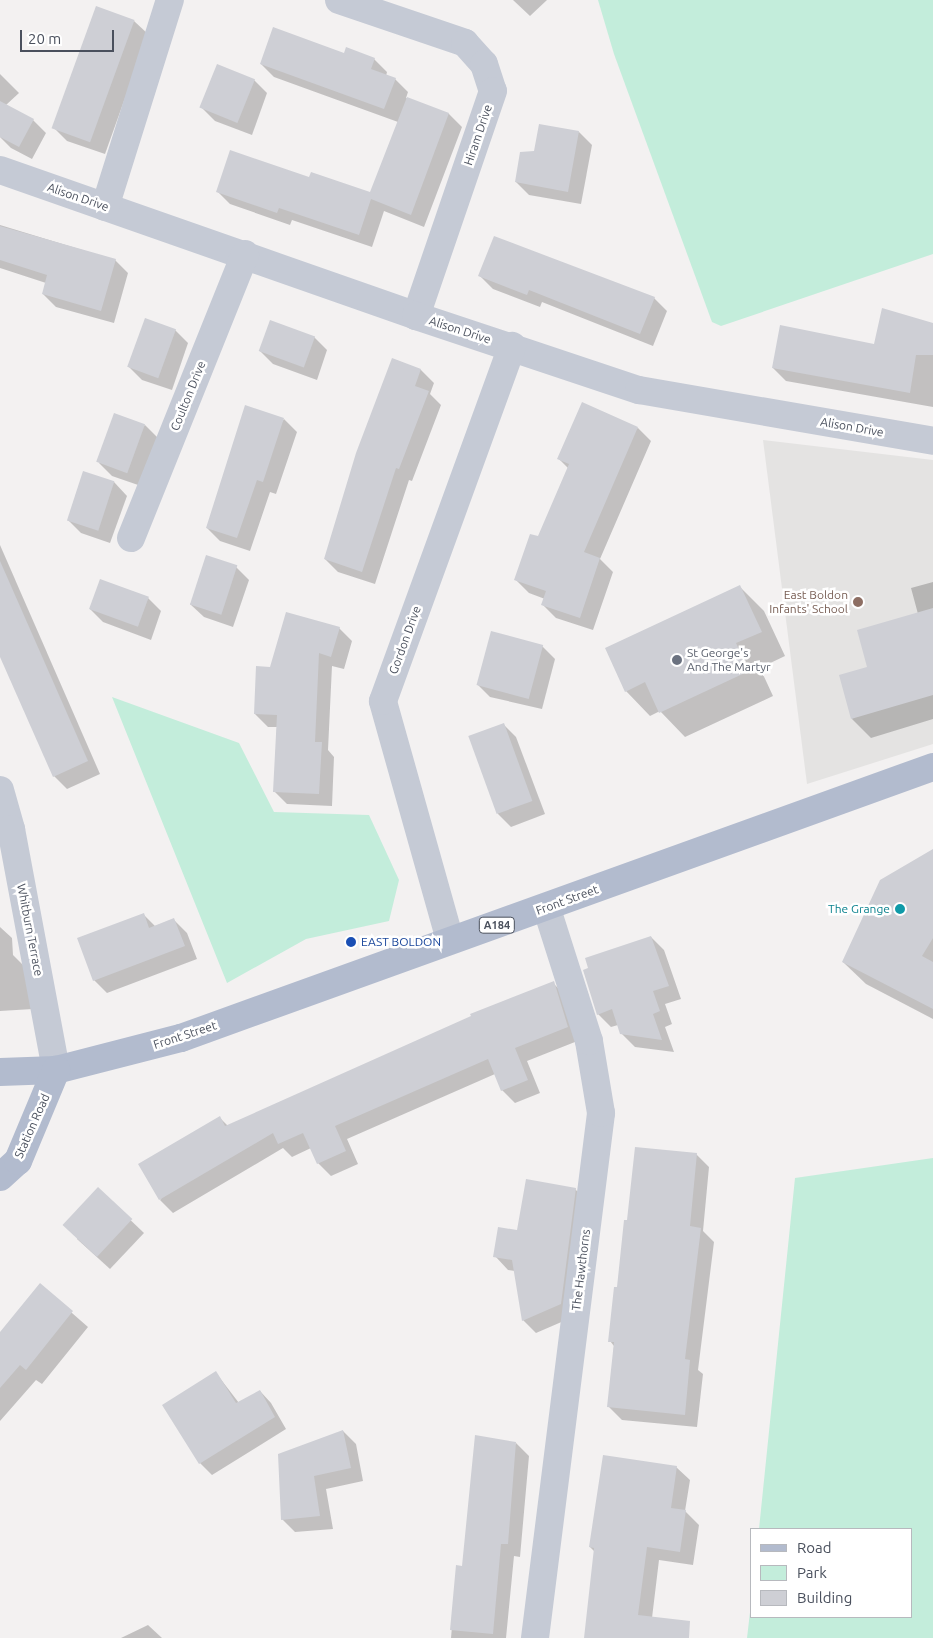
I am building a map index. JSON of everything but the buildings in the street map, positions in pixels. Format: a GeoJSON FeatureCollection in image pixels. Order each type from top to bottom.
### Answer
{"type":"FeatureCollection","features":[{"type":"Feature","properties":{"kind":"main road","name":"Front Street"},"geometry":{"type":"LineString","coordinates":[[56,1070],[181,1038],[450,940],[547,908],[686,855],[933,767]]}},
{"type":"Feature","properties":{"kind":"main road","name":"A184"},"geometry":{"type":"LineString","coordinates":[[0,1072],[56,1070]]}},
{"type":"Feature","properties":{"kind":"main road","name":"Station Road"},"geometry":{"type":"LineString","coordinates":[[0,1177],[18,1161],[56,1070]]}},
{"type":"Feature","properties":{"kind":"street"},"geometry":{"type":"LineString","coordinates":[[106,206],[170,0]]}},
{"type":"Feature","properties":{"kind":"street","name":"Hiram Drive"},"geometry":{"type":"LineString","coordinates":[[349,2],[465,43],[484,64],[493,90],[416,316]]}},
{"type":"Feature","properties":{"kind":"street","name":"Alison Drive"},"geometry":{"type":"LineString","coordinates":[[0,170],[245,254],[416,316],[512,346],[639,390],[933,441]]}},
{"type":"Feature","properties":{"kind":"street","name":"Coulton Drive"},"geometry":{"type":"LineString","coordinates":[[131,538],[245,254]]}},
{"type":"Feature","properties":{"kind":"street","name":"Gordon Drive"},"geometry":{"type":"LineString","coordinates":[[450,940],[383,701],[512,346]]}},
{"type":"Feature","properties":{"kind":"street","name":"Whitburn Terrace"},"geometry":{"type":"LineString","coordinates":[[0,790],[11,829],[56,1070]]}},
{"type":"Feature","properties":{"kind":"street","name":"The Hawthorns"},"geometry":{"type":"LineString","coordinates":[[535,1638],[601,1113],[589,1041],[547,908]]}},
{"type":"Feature","properties":{"kind":"shaded area","name":"East Boldon Infants' School"},"geometry":{"type":"Polygon","coordinates":[[[763,440],[933,460],[933,744],[807,784],[763,440]]]}},
{"type":"Feature","properties":{"kind":"green space"},"geometry":{"type":"Polygon","coordinates":[[[598,0],[933,0],[933,254],[721,326],[712,322],[614,54],[598,0]]]}},
{"type":"Feature","properties":{"kind":"green space"},"geometry":{"type":"Polygon","coordinates":[[[112,697],[239,743],[274,812],[369,815],[399,880],[389,921],[306,939],[227,983],[112,697]]]}},
{"type":"Feature","properties":{"kind":"green space"},"geometry":{"type":"Polygon","coordinates":[[[933,1158],[933,1638],[747,1638],[750,1612],[750,1618],[913,1618],[913,1528],[759,1528],[795,1178],[933,1158]]]}},
{"type":"Feature","properties":{"kind":"place","name":"East Boldon Infants' School"},"geometry":{"type":"Point","coordinates":[858,602]}},
{"type":"Feature","properties":{"kind":"place","name":"St George's And The Martyr"},"geometry":{"type":"Point","coordinates":[677,660]}},
{"type":"Feature","properties":{"kind":"place","name":"The Grange"},"geometry":{"type":"Point","coordinates":[900,909]}},
{"type":"Feature","properties":{"kind":"place","name":"EAST BOLDON"},"geometry":{"type":"Point","coordinates":[351,942]}}]}
